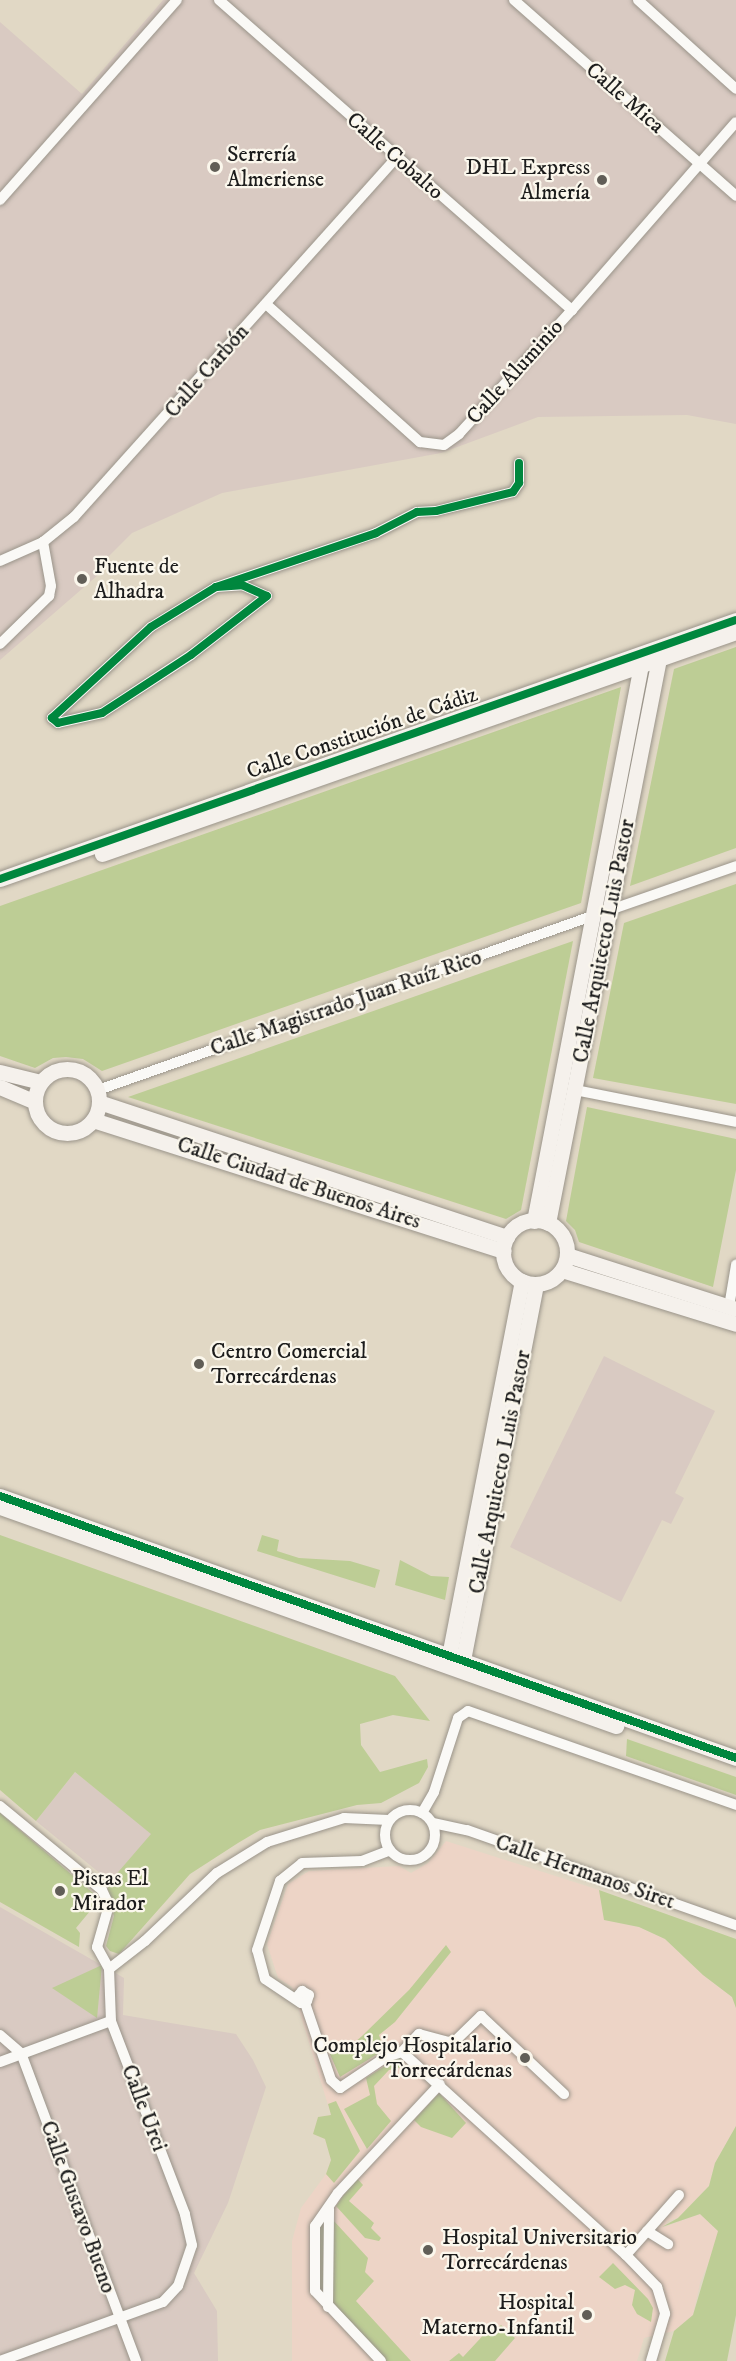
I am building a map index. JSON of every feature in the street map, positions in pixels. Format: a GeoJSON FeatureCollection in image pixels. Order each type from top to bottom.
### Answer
{"type":"FeatureCollection","features":[{"type":"Feature","properties":{"kind":"street"},"geometry":{"type":"LineString","coordinates":[[0,200],[177,0]]}},
{"type":"Feature","properties":{"kind":"street","name":"Calle Cobalto"},"geometry":{"type":"LineString","coordinates":[[219,0],[396,158],[572,310]]}},
{"type":"Feature","properties":{"kind":"street","name":"Calle Mica"},"geometry":{"type":"LineString","coordinates":[[514,0],[736,196]]}},
{"type":"Feature","properties":{"kind":"street"},"geometry":{"type":"LineString","coordinates":[[638,0],[736,88]]}},
{"type":"Feature","properties":{"kind":"street","name":"Calle Aluminio"},"geometry":{"type":"LineString","coordinates":[[266,304],[420,442],[436,446],[459,434],[702,166],[736,122]]}},
{"type":"Feature","properties":{"kind":"street","name":"Calle Carbón"},"geometry":{"type":"LineString","coordinates":[[0,561],[43,542],[74,517],[396,158]]}},
{"type":"Feature","properties":{"kind":"street"},"geometry":{"type":"LineString","coordinates":[[216,587],[242,585],[267,596],[191,655],[102,713],[58,723],[52,718],[151,627],[216,587],[376,533],[417,512],[513,492],[519,483],[519,463]]}},
{"type":"Feature","properties":{"kind":"street"},"geometry":{"type":"LineString","coordinates":[[0,644],[49,596],[51,586],[43,542]]}},
{"type":"Feature","properties":{"kind":"street","name":"Calle Constitución de Cádiz"},"geometry":{"type":"LineString","coordinates":[[0,879],[736,620]]}},
{"type":"Feature","properties":{"kind":"street","name":"Calle Constitución de Cádiz"},"geometry":{"type":"LineString","coordinates":[[0,890],[736,632]]}},
{"type":"Feature","properties":{"kind":"street","name":"Calle Arquitecto Luis Pastor"},"geometry":{"type":"LineString","coordinates":[[541,1222],[575,1090],[659,659]]}},
{"type":"Feature","properties":{"kind":"street","name":"Calle Arquitecto Luis Pastor"},"geometry":{"type":"LineString","coordinates":[[541,1222],[641,665]]}},
{"type":"Feature","properties":{"kind":"street"},"geometry":{"type":"LineString","coordinates":[[610,910],[736,866]]}},
{"type":"Feature","properties":{"kind":"street","name":"Calle Magistrado Juan Ruíz Rico"},"geometry":{"type":"LineString","coordinates":[[99,1096],[595,915]]}},
{"type":"Feature","properties":{"kind":"street","name":"Calle Ciudad de Buenos Aires"},"geometry":{"type":"LineString","coordinates":[[41,1083],[49,1074],[72,1069],[92,1080],[99,1096],[506,1244]]}},
{"type":"Feature","properties":{"kind":"street"},"geometry":{"type":"LineString","coordinates":[[0,1072],[41,1083],[35,1102],[42,1120],[58,1131],[78,1131],[93,1120],[99,1096]]}},
{"type":"Feature","properties":{"kind":"street"},"geometry":{"type":"LineString","coordinates":[[0,1087],[35,1102]]}},
{"type":"Feature","properties":{"kind":"street"},"geometry":{"type":"LineString","coordinates":[[575,1090],[736,1122]]}},
{"type":"Feature","properties":{"kind":"street","name":"Calle Ciudad de Buenos Aires"},"geometry":{"type":"LineString","coordinates":[[93,1120],[506,1244]]}},
{"type":"Feature","properties":{"kind":"street"},"geometry":{"type":"LineString","coordinates":[[541,1222],[563,1236],[565,1263],[546,1282],[529,1283],[508,1269],[506,1244],[523,1223],[541,1222]]}},
{"type":"Feature","properties":{"kind":"street"},"geometry":{"type":"LineString","coordinates":[[565,1263],[733,1308],[736,1265]]}},
{"type":"Feature","properties":{"kind":"street"},"geometry":{"type":"LineString","coordinates":[[565,1263],[736,1324]]}},
{"type":"Feature","properties":{"kind":"street","name":"Calle Arquitecto Luis Pastor"},"geometry":{"type":"LineString","coordinates":[[456,1658],[529,1283]]}},
{"type":"Feature","properties":{"kind":"street"},"geometry":{"type":"LineString","coordinates":[[0,1496],[736,1758]]}},
{"type":"Feature","properties":{"kind":"street"},"geometry":{"type":"LineString","coordinates":[[0,1507],[736,1768]]}},
{"type":"Feature","properties":{"kind":"street"},"geometry":{"type":"LineString","coordinates":[[422,1813],[434,1792],[458,1718],[464,1711],[736,1804]]}},
{"type":"Feature","properties":{"kind":"street","name":"Calle Urci"},"geometry":{"type":"LineString","coordinates":[[0,1806],[102,1890],[109,1905],[97,1947],[109,1969],[111,2021],[184,2214],[192,2245],[178,2286],[164,2302],[119,2317]]}},
{"type":"Feature","properties":{"kind":"street"},"geometry":{"type":"LineString","coordinates":[[109,1969],[145,1941],[217,1872],[267,1842],[292,1831],[344,1818],[389,1820],[405,1810],[422,1813],[433,1823],[436,1838],[425,1856],[407,1860],[390,1850],[385,1838],[389,1820]]}},
{"type":"Feature","properties":{"kind":"street","name":"Calle Hermanos Siret"},"geometry":{"type":"LineString","coordinates":[[433,1823],[467,1830],[736,1925]]}},
{"type":"Feature","properties":{"kind":"street"},"geometry":{"type":"LineString","coordinates":[[390,1850],[362,1861],[302,1863],[280,1881],[257,1950],[265,1979],[284,1994],[301,2000],[331,2080],[340,2088],[386,2057],[402,2052],[419,2034],[448,2042],[456,2040],[481,2016],[564,2094]]}},
{"type":"Feature","properties":{"kind":"street"},"geometry":{"type":"LineString","coordinates":[[0,2062],[111,2021]]}},
{"type":"Feature","properties":{"kind":"street"},"geometry":{"type":"LineString","coordinates":[[0,2035],[21,2053]]}},
{"type":"Feature","properties":{"kind":"street"},"geometry":{"type":"LineString","coordinates":[[402,2052],[440,2084],[626,2255],[661,2298],[663,2323],[651,2361]]}},
{"type":"Feature","properties":{"kind":"street","name":"Calle Gustavo Bueno"},"geometry":{"type":"LineString","coordinates":[[21,2053],[136,2361]]}},
{"type":"Feature","properties":{"kind":"street"},"geometry":{"type":"LineString","coordinates":[[381,2361],[315,2291],[315,2226],[338,2193],[440,2084]]}},
{"type":"Feature","properties":{"kind":"street"},"geometry":{"type":"LineString","coordinates":[[626,2255],[679,2195]]}},
{"type":"Feature","properties":{"kind":"street"},"geometry":{"type":"LineString","coordinates":[[647,2230],[668,2244]]}},
{"type":"Feature","properties":{"kind":"street"},"geometry":{"type":"LineString","coordinates":[[0,2361],[28,2356],[119,2317]]}},
{"type":"Feature","properties":{"kind":"shaded area"},"geometry":{"type":"Polygon","coordinates":[[[163,0],[736,0],[736,424],[687,415],[538,417],[441,453],[222,493],[132,533],[107,558],[98,575],[0,660],[0,22],[82,94],[163,0]]]}},
{"type":"Feature","properties":{"kind":"shaded area"},"geometry":{"type":"Polygon","coordinates":[[[604,1356],[715,1411],[675,1493],[684,1498],[671,1524],[662,1520],[621,1602],[510,1547],[604,1356]]]}},
{"type":"Feature","properties":{"kind":"shaded area"},"geometry":{"type":"Polygon","coordinates":[[[75,1772],[152,1834],[112,1883],[36,1821],[75,1772]]]}},
{"type":"Feature","properties":{"kind":"shaded area","name":"Complejo Hospitalario Torrecárdenas"},"geometry":{"type":"Polygon","coordinates":[[[446,1841],[599,1890],[605,1920],[639,1927],[665,1939],[703,1975],[732,1997],[736,2008],[736,2126],[715,2163],[709,2186],[678,2218],[668,2221],[664,2227],[700,2214],[718,2231],[718,2241],[700,2283],[693,2315],[674,2331],[644,2338],[637,2361],[292,2361],[292,2241],[301,2208],[326,2174],[331,2160],[325,2139],[313,2134],[318,2117],[331,2115],[292,1987],[278,1978],[267,1944],[288,1884],[309,1871],[399,1866],[411,1873],[428,1863],[446,1841]]]}},
{"type":"Feature","properties":{"kind":"shaded area"},"geometry":{"type":"Polygon","coordinates":[[[0,1907],[124,1978],[123,2015],[236,2034],[253,2060],[266,2087],[228,2203],[194,2273],[217,2311],[218,2361],[0,2361],[0,1907]]]}},
{"type":"Feature","properties":{"kind":"green space"},"geometry":{"type":"Polygon","coordinates":[[[736,647],[736,848],[630,886],[674,669],[736,647]]]}},
{"type":"Feature","properties":{"kind":"green space"},"geometry":{"type":"Polygon","coordinates":[[[621,687],[581,903],[102,1071],[83,1059],[53,1058],[35,1068],[0,1056],[0,906],[621,687]]]}},
{"type":"Feature","properties":{"kind":"green space"},"geometry":{"type":"Polygon","coordinates":[[[736,884],[736,1104],[593,1078],[624,923],[736,884]]]}},
{"type":"Feature","properties":{"kind":"green space"},"geometry":{"type":"Polygon","coordinates":[[[573,941],[521,1210],[506,1219],[128,1097],[573,941]]]}},
{"type":"Feature","properties":{"kind":"green space"},"geometry":{"type":"Polygon","coordinates":[[[587,1107],[736,1139],[736,1170],[713,1287],[579,1242],[575,1230],[566,1221],[587,1107]]]}},
{"type":"Feature","properties":{"kind":"green space"},"geometry":{"type":"Polygon","coordinates":[[[0,1535],[395,1676],[430,1721],[393,1715],[360,1724],[361,1745],[380,1772],[427,1759],[428,1767],[419,1783],[381,1803],[357,1805],[260,1830],[190,1874],[119,1954],[110,1951],[106,1946],[114,1916],[107,1885],[151,1834],[75,1772],[36,1821],[0,1790],[0,1535]]]}},
{"type":"Feature","properties":{"kind":"green space"},"geometry":{"type":"Polygon","coordinates":[[[262,1535],[279,1540],[277,1551],[299,1558],[350,1561],[380,1570],[375,1588],[257,1551],[262,1535]]]}},
{"type":"Feature","properties":{"kind":"green space"},"geometry":{"type":"Polygon","coordinates":[[[400,1560],[431,1576],[449,1577],[445,1600],[395,1585],[400,1560]]]}},
{"type":"Feature","properties":{"kind":"green space"},"geometry":{"type":"Polygon","coordinates":[[[627,1739],[736,1777],[736,1795],[626,1756],[627,1739]]]}},
{"type":"Feature","properties":{"kind":"green space"},"geometry":{"type":"Polygon","coordinates":[[[0,1813],[100,1899],[76,1928],[80,1933],[79,1947],[0,1902],[0,1813]]]}},
{"type":"Feature","properties":{"kind":"green space"},"geometry":{"type":"Polygon","coordinates":[[[599,1890],[736,1939],[736,2008],[732,1997],[703,1975],[665,1939],[639,1927],[604,1920],[599,1890]]]}},
{"type":"Feature","properties":{"kind":"green space"},"geometry":{"type":"Polygon","coordinates":[[[446,1945],[451,1952],[395,2022],[379,2035],[384,2050],[340,2077],[329,2052],[342,2053],[362,2036],[409,1990],[446,1945]]]}},
{"type":"Feature","properties":{"kind":"green space"},"geometry":{"type":"Polygon","coordinates":[[[102,1965],[97,2018],[52,1988],[102,1965]]]}},
{"type":"Feature","properties":{"kind":"green space"},"geometry":{"type":"Polygon","coordinates":[[[399,2057],[406,2066],[389,2070],[374,2086],[377,2104],[391,2121],[367,2149],[344,2109],[370,2095],[366,2078],[399,2057]]]}},
{"type":"Feature","properties":{"kind":"green space"},"geometry":{"type":"Polygon","coordinates":[[[439,2093],[466,2123],[452,2138],[421,2127],[414,2120],[439,2093]]]}},
{"type":"Feature","properties":{"kind":"green space"},"geometry":{"type":"Polygon","coordinates":[[[336,2101],[360,2151],[334,2183],[326,2174],[331,2160],[325,2139],[313,2134],[318,2117],[331,2115],[328,2104],[336,2101]]]}},
{"type":"Feature","properties":{"kind":"green space"},"geometry":{"type":"Polygon","coordinates":[[[736,2126],[736,2315],[727,2361],[665,2361],[674,2331],[693,2315],[718,2231],[700,2214],[662,2227],[678,2218],[709,2186],[715,2163],[736,2126]]]}},
{"type":"Feature","properties":{"kind":"green space"},"geometry":{"type":"Polygon","coordinates":[[[356,2177],[363,2185],[349,2201],[374,2223],[371,2228],[381,2238],[379,2241],[365,2238],[336,2206],[356,2177]]]}},
{"type":"Feature","properties":{"kind":"green space"},"geometry":{"type":"Polygon","coordinates":[[[333,2220],[368,2258],[365,2272],[374,2281],[356,2301],[411,2361],[381,2361],[315,2291],[315,2226],[333,2220]]]}},
{"type":"Feature","properties":{"kind":"green space"},"geometry":{"type":"Polygon","coordinates":[[[613,2263],[648,2299],[653,2308],[651,2322],[637,2314],[632,2305],[635,2290],[625,2285],[615,2289],[599,2277],[613,2263]]]}},
{"type":"Feature","properties":{"kind":"green space"},"geometry":{"type":"Polygon","coordinates":[[[501,2325],[515,2338],[495,2361],[449,2361],[459,2353],[463,2357],[490,2328],[495,2331],[501,2325]]]}},
{"type":"Feature","properties":{"kind":"cycle path"},"geometry":{"type":"LineString","coordinates":[[216,587],[242,585],[267,596],[191,655],[102,713],[58,723],[52,718],[151,627],[216,587],[376,533],[417,512],[436,511],[513,492],[519,483],[519,463]]}},
{"type":"Feature","properties":{"kind":"cycle path"},"geometry":{"type":"LineString","coordinates":[[0,879],[736,620]]}},
{"type":"Feature","properties":{"kind":"cycle path"},"geometry":{"type":"LineString","coordinates":[[0,1496],[736,1758]]}},
{"type":"Feature","properties":{"kind":"place","name":"Serrería Almeriense"},"geometry":{"type":"Point","coordinates":[215,167]}},
{"type":"Feature","properties":{"kind":"place","name":"DHL Express Almería"},"geometry":{"type":"Point","coordinates":[602,180]}},
{"type":"Feature","properties":{"kind":"place","name":"Fuente de Alhadra"},"geometry":{"type":"Point","coordinates":[82,579]}},
{"type":"Feature","properties":{"kind":"place","name":"Centro Comercial Torrecárdenas"},"geometry":{"type":"Point","coordinates":[199,1364]}},
{"type":"Feature","properties":{"kind":"place","name":"Pistas El Mirador"},"geometry":{"type":"Point","coordinates":[60,1891]}},
{"type":"Feature","properties":{"kind":"place","name":"Complejo Hospitalario Torrecárdenas"},"geometry":{"type":"Point","coordinates":[525,2058]}},
{"type":"Feature","properties":{"kind":"place","name":"Hospital Universitario Torrecárdenas"},"geometry":{"type":"Point","coordinates":[428,2250]}},
{"type":"Feature","properties":{"kind":"place","name":"Hospital Materno-Infantil"},"geometry":{"type":"Point","coordinates":[587,2315]}}]}
